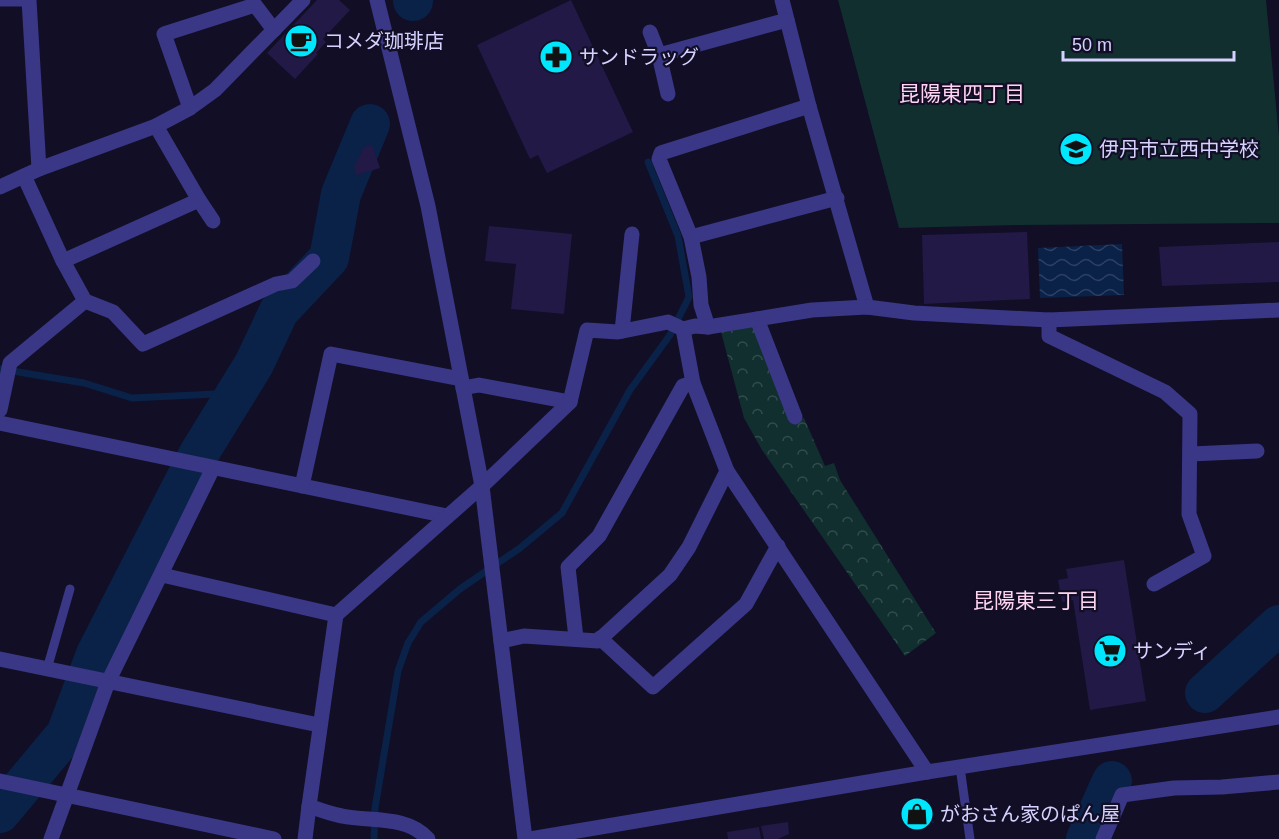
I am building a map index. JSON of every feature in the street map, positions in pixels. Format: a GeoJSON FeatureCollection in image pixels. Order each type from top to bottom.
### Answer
{"type":"FeatureCollection","features":[{"type":"Feature","properties":{"kind":"street"},"geometry":{"type":"LineString","coordinates":[[0,188],[39,169],[156,126],[190,108],[215,90],[303,0]]}},
{"type":"Feature","properties":{"kind":"street"},"geometry":{"type":"LineString","coordinates":[[377,0],[428,207],[482,486],[525,839]]}},
{"type":"Feature","properties":{"kind":"street"},"geometry":{"type":"LineString","coordinates":[[782,0],[809,106],[867,307]]}},
{"type":"Feature","properties":{"kind":"street"},"geometry":{"type":"LineString","coordinates":[[29,1],[39,169]]}},
{"type":"Feature","properties":{"kind":"street"},"geometry":{"type":"LineString","coordinates":[[190,108],[164,34],[255,4],[274,30]]}},
{"type":"Feature","properties":{"kind":"street"},"geometry":{"type":"LineString","coordinates":[[659,55],[787,20]]}},
{"type":"Feature","properties":{"kind":"street"},"geometry":{"type":"LineString","coordinates":[[650,32],[659,55],[668,94]]}},
{"type":"Feature","properties":{"kind":"street"},"geometry":{"type":"LineString","coordinates":[[708,327],[700,305],[699,277],[692,237],[659,159],[661,153],[809,106]]}},
{"type":"Feature","properties":{"kind":"street"},"geometry":{"type":"LineString","coordinates":[[156,126],[213,222]]}},
{"type":"Feature","properties":{"kind":"street"},"geometry":{"type":"LineString","coordinates":[[24,176],[63,261],[85,301],[113,312],[143,344],[276,284],[292,281],[313,261]]}},
{"type":"Feature","properties":{"kind":"street"},"geometry":{"type":"LineString","coordinates":[[692,237],[837,198]]}},
{"type":"Feature","properties":{"kind":"street"},"geometry":{"type":"LineString","coordinates":[[63,261],[199,200]]}},
{"type":"Feature","properties":{"kind":"street"},"geometry":{"type":"LineString","coordinates":[[622,331],[632,234]]}},
{"type":"Feature","properties":{"kind":"street"},"geometry":{"type":"LineString","coordinates":[[0,410],[5,363],[85,301]]}},
{"type":"Feature","properties":{"kind":"street"},"geometry":{"type":"LineString","coordinates":[[305,839],[336,615],[482,486],[570,402],[587,330],[622,331],[668,322],[682,328],[708,327],[812,310],[867,307],[1049,320],[1279,310]]}},
{"type":"Feature","properties":{"kind":"street"},"geometry":{"type":"LineString","coordinates":[[758,319],[795,417]]}},
{"type":"Feature","properties":{"kind":"street"},"geometry":{"type":"LineString","coordinates":[[1049,320],[1049,336],[1165,392],[1190,414],[1189,514],[1204,556],[1161,584]]}},
{"type":"Feature","properties":{"kind":"street"},"geometry":{"type":"LineString","coordinates":[[682,328],[693,383],[727,471],[927,772]]}},
{"type":"Feature","properties":{"kind":"street"},"geometry":{"type":"LineString","coordinates":[[302,486],[332,354],[462,383],[570,402]]}},
{"type":"Feature","properties":{"kind":"street"},"geometry":{"type":"LineString","coordinates":[[1128,392],[1132,376]]}},
{"type":"Feature","properties":{"kind":"street"},"geometry":{"type":"LineString","coordinates":[[576,638],[568,567],[599,536],[683,386],[693,383]]}},
{"type":"Feature","properties":{"kind":"street"},"geometry":{"type":"LineString","coordinates":[[0,423],[447,516]]}},
{"type":"Feature","properties":{"kind":"street"},"geometry":{"type":"LineString","coordinates":[[1191,454],[1257,451]]}},
{"type":"Feature","properties":{"kind":"street"},"geometry":{"type":"LineString","coordinates":[[51,839],[66,795],[95,680],[162,574],[200,466]]}},
{"type":"Feature","properties":{"kind":"street"},"geometry":{"type":"LineString","coordinates":[[501,641],[524,636],[597,641],[670,575],[689,547],[727,471]]}},
{"type":"Feature","properties":{"kind":"street"},"geometry":{"type":"LineString","coordinates":[[600,638],[653,687],[746,604],[778,546]]}},
{"type":"Feature","properties":{"kind":"street"},"geometry":{"type":"LineString","coordinates":[[162,574],[336,615]]}},
{"type":"Feature","properties":{"kind":"street"},"geometry":{"type":"LineString","coordinates":[[0,659],[320,725]]}},
{"type":"Feature","properties":{"kind":"street"},"geometry":{"type":"LineString","coordinates":[[530,839],[960,766],[1279,717]]}},
{"type":"Feature","properties":{"kind":"street"},"geometry":{"type":"LineString","coordinates":[[1103,839],[1122,795],[1173,788],[1279,782]]}},
{"type":"Feature","properties":{"kind":"street"},"geometry":{"type":"LineString","coordinates":[[13,784],[274,839]]}},
{"type":"Feature","properties":{"kind":"street"},"geometry":{"type":"LineString","coordinates":[[309,807],[342,817],[382,819],[420,830],[428,839]]}},
{"type":"Feature","properties":{"kind":"lane"},"geometry":{"type":"LineString","coordinates":[[0,2],[29,1]]}},
{"type":"Feature","properties":{"kind":"lane"},"geometry":{"type":"LineString","coordinates":[[47,669],[70,589]]}},
{"type":"Feature","properties":{"kind":"lane"},"geometry":{"type":"LineString","coordinates":[[960,766],[970,839]]}},
{"type":"Feature","properties":{"kind":"green space","name":"伊丹市立西中学校"},"geometry":{"type":"Polygon","coordinates":[[[838,0],[1266,0],[1279,137],[1279,223],[899,228],[838,0]]]}},
{"type":"Feature","properties":{"kind":"green space"},"geometry":{"type":"Polygon","coordinates":[[[752,324],[793,423],[804,418],[825,466],[834,463],[840,480],[936,633],[905,656],[762,450],[744,418],[721,332],[752,324]]]}},
{"type":"Feature","properties":{"kind":"water"},"geometry":{"type":"Polygon","coordinates":[[[1122,244],[1124,295],[1040,298],[1038,248],[1122,244]]]}},
{"type":"Feature","properties":{"kind":"building","name":"コメダ珈琲店"},"geometry":{"type":"Polygon","coordinates":[[[317,0],[339,0],[350,10],[323,39],[326,42],[316,53],[318,54],[295,79],[267,53],[317,0]]]}},
{"type":"Feature","properties":{"kind":"building"},"geometry":{"type":"Polygon","coordinates":[[[571,0],[633,132],[547,173],[538,155],[530,159],[477,45],[571,0]]]}},
{"type":"Feature","properties":{"kind":"building"},"geometry":{"type":"Polygon","coordinates":[[[372,145],[380,168],[356,175],[354,167],[364,147],[372,145]]]}},
{"type":"Feature","properties":{"kind":"building"},"geometry":{"type":"Polygon","coordinates":[[[489,226],[572,234],[564,314],[511,309],[516,264],[485,261],[489,226]]]}},
{"type":"Feature","properties":{"kind":"building"},"geometry":{"type":"Polygon","coordinates":[[[1027,232],[1030,299],[924,304],[922,235],[1027,232]]]}},
{"type":"Feature","properties":{"kind":"building"},"geometry":{"type":"Polygon","coordinates":[[[1279,242],[1279,282],[1162,286],[1159,247],[1279,242]]]}},
{"type":"Feature","properties":{"kind":"building","name":"サンディ"},"geometry":{"type":"Polygon","coordinates":[[[1124,560],[1146,701],[1090,710],[1073,600],[1062,602],[1058,580],[1068,578],[1066,569],[1124,560]]]}},
{"type":"Feature","properties":{"kind":"building"},"geometry":{"type":"Polygon","coordinates":[[[928,799],[934,823],[909,829],[903,805],[928,799]]]}},
{"type":"Feature","properties":{"kind":"building"},"geometry":{"type":"Polygon","coordinates":[[[788,822],[789,834],[778,839],[764,839],[761,826],[788,822]]]}},
{"type":"Feature","properties":{"kind":"building"},"geometry":{"type":"Polygon","coordinates":[[[759,827],[761,839],[728,839],[727,832],[759,827]]]}},
{"type":"Feature","properties":{"kind":"waterway"},"geometry":{"type":"LineString","coordinates":[[0,813],[66,734],[96,654],[198,455],[254,364],[279,311],[329,258],[341,194],[370,124]]}},
{"type":"Feature","properties":{"kind":"waterway"},"geometry":{"type":"LineString","coordinates":[[374,839],[375,808],[398,671],[408,643],[421,622],[460,589],[520,548],[562,513],[630,390],[670,335],[689,297],[678,236],[648,162]]}},
{"type":"Feature","properties":{"kind":"waterway"},"geometry":{"type":"LineString","coordinates":[[0,369],[84,383],[132,398],[236,393]]}},
{"type":"Feature","properties":{"kind":"waterway"},"geometry":{"type":"LineString","coordinates":[[1205,693],[1279,625]]}},
{"type":"Feature","properties":{"kind":"waterway"},"geometry":{"type":"LineString","coordinates":[[1086,839],[1112,781]]}},
{"type":"Feature","properties":{"kind":"place","name":"コメダ珈琲店"},"geometry":{"type":"Point","coordinates":[301,41]}},
{"type":"Feature","properties":{"kind":"place","name":"サンドラッグ"},"geometry":{"type":"Point","coordinates":[556,57]}},
{"type":"Feature","properties":{"kind":"place","name":"伊丹市立西中学校"},"geometry":{"type":"Point","coordinates":[1076,149]}},
{"type":"Feature","properties":{"kind":"place","name":"サンディ"},"geometry":{"type":"Point","coordinates":[1110,651]}},
{"type":"Feature","properties":{"kind":"place","name":"がおさん家のぱん屋"},"geometry":{"type":"Point","coordinates":[917,814]}},
{"type":"Feature","properties":{"kind":"district","name":"昆陽東四丁目"},"geometry":{"type":"Point","coordinates":[962,93]}},
{"type":"Feature","properties":{"kind":"district","name":"昆陽東三丁目"},"geometry":{"type":"Point","coordinates":[1036,600]}}]}
